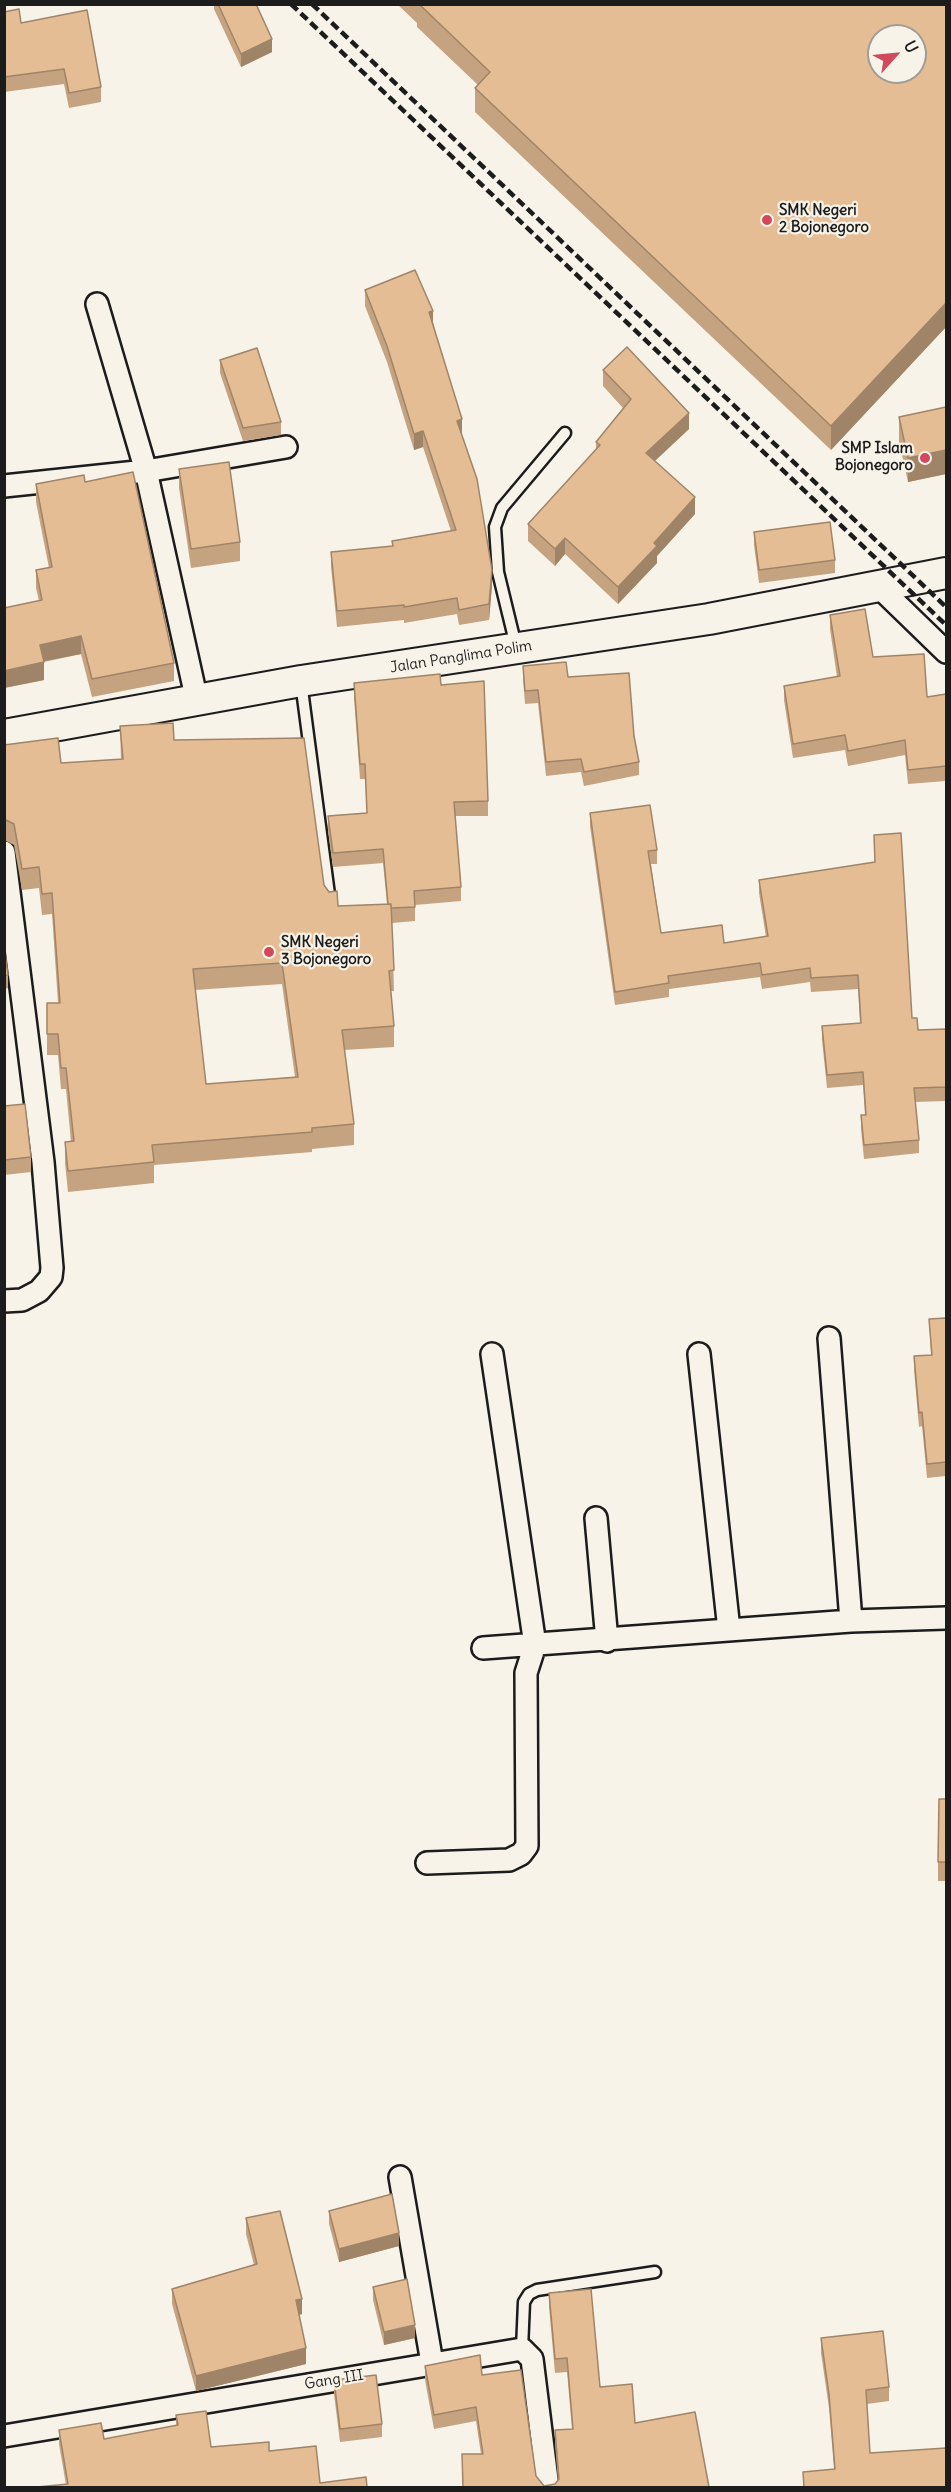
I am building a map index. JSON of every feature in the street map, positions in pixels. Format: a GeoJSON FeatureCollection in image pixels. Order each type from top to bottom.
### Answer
{"type":"FeatureCollection","features":[{"type":"Feature","properties":{"kind":"main road","name":"Jalan Panglima Polim"},"geometry":{"type":"LineString","coordinates":[[4,735],[301,681],[709,619],[946,573]]}},
{"type":"Feature","properties":{"kind":"street"},"geometry":{"type":"LineString","coordinates":[[97,304],[146,471],[197,701]]}},
{"type":"Feature","properties":{"kind":"street"},"geometry":{"type":"LineString","coordinates":[[4,486],[146,471],[285,447]]}},
{"type":"Feature","properties":{"kind":"street"},"geometry":{"type":"LineString","coordinates":[[878,586],[946,652]]}},
{"type":"Feature","properties":{"kind":"street"},"geometry":{"type":"LineString","coordinates":[[4,852],[25,1106],[51,1277],[47,1284],[30,1296],[4,1301]]}},
{"type":"Feature","properties":{"kind":"street"},"geometry":{"type":"LineString","coordinates":[[829,1338],[851,1622]]}},
{"type":"Feature","properties":{"kind":"street"},"geometry":{"type":"LineString","coordinates":[[427,1863],[509,1860],[521,1854],[527,1846],[526,1673],[535,1645],[492,1354]]}},
{"type":"Feature","properties":{"kind":"street"},"geometry":{"type":"LineString","coordinates":[[699,1354],[729,1630]]}},
{"type":"Feature","properties":{"kind":"street"},"geometry":{"type":"LineString","coordinates":[[596,1518],[607,1641]]}},
{"type":"Feature","properties":{"kind":"street"},"geometry":{"type":"LineString","coordinates":[[483,1648],[851,1622],[946,1618]]}},
{"type":"Feature","properties":{"kind":"street"},"geometry":{"type":"LineString","coordinates":[[400,2176],[432,2363]]}},
{"type":"Feature","properties":{"kind":"street"},"geometry":{"type":"LineString","coordinates":[[522,2349],[532,2359],[548,2487]]}},
{"type":"Feature","properties":{"kind":"street","name":"Gang III"},"geometry":{"type":"LineString","coordinates":[[4,2436],[522,2349]]}},
{"type":"Feature","properties":{"kind":"lane"},"geometry":{"type":"LineString","coordinates":[[516,648],[498,572],[495,527],[502,508],[565,433]]}},
{"type":"Feature","properties":{"kind":"lane"},"geometry":{"type":"LineString","coordinates":[[301,681],[330,902]]}},
{"type":"Feature","properties":{"kind":"lane"},"geometry":{"type":"LineString","coordinates":[[522,2349],[524,2302],[529,2294],[537,2290],[656,2272]]}},
{"type":"Feature","properties":{"kind":"building"},"geometry":{"type":"Polygon","coordinates":[[[218,4],[256,4],[272,39],[241,54],[218,4]]]}},
{"type":"Feature","properties":{"kind":"building","name":"SMK Negeri 2 Bojonegoro"},"geometry":{"type":"Polygon","coordinates":[[[419,4],[946,4],[946,303],[831,426],[475,88],[490,72],[419,4]]]}},
{"type":"Feature","properties":{"kind":"building"},"geometry":{"type":"Polygon","coordinates":[[[19,9],[21,23],[87,10],[101,87],[69,93],[64,69],[4,77],[4,12],[19,9]]]}},
{"type":"Feature","properties":{"kind":"building"},"geometry":{"type":"Polygon","coordinates":[[[415,270],[433,311],[429,312],[462,419],[457,421],[477,479],[492,570],[489,604],[459,610],[457,598],[404,607],[404,605],[337,611],[331,552],[393,546],[392,541],[456,530],[423,431],[414,434],[387,346],[365,290],[415,270]]]}},
{"type":"Feature","properties":{"kind":"building"},"geometry":{"type":"Polygon","coordinates":[[[627,347],[689,413],[646,453],[695,497],[654,543],[657,546],[618,587],[565,538],[555,549],[528,524],[600,445],[596,442],[631,399],[603,370],[627,347]]]}},
{"type":"Feature","properties":{"kind":"building"},"geometry":{"type":"Polygon","coordinates":[[[257,348],[281,422],[243,428],[220,360],[257,348]]]}},
{"type":"Feature","properties":{"kind":"building"},"geometry":{"type":"Polygon","coordinates":[[[946,407],[946,450],[908,458],[899,417],[946,407]]]}},
{"type":"Feature","properties":{"kind":"building"},"geometry":{"type":"Polygon","coordinates":[[[229,462],[240,542],[191,549],[179,469],[229,462]]]}},
{"type":"Feature","properties":{"kind":"building"},"geometry":{"type":"Polygon","coordinates":[[[133,472],[174,663],[92,679],[81,636],[40,645],[44,662],[4,671],[4,608],[42,600],[36,570],[52,567],[36,484],[84,475],[85,482],[133,472]]]}},
{"type":"Feature","properties":{"kind":"building"},"geometry":{"type":"Polygon","coordinates":[[[830,522],[835,560],[759,570],[754,532],[830,522]]]}},
{"type":"Feature","properties":{"kind":"building"},"geometry":{"type":"Polygon","coordinates":[[[865,609],[873,657],[924,654],[927,697],[946,694],[946,766],[908,770],[905,740],[848,751],[845,735],[793,744],[784,686],[840,676],[830,615],[865,609]]]}},
{"type":"Feature","properties":{"kind":"building"},"geometry":{"type":"Polygon","coordinates":[[[566,662],[568,677],[629,673],[634,736],[639,762],[584,772],[581,759],[546,762],[538,690],[525,691],[523,666],[566,662]]]}},
{"type":"Feature","properties":{"kind":"building"},"geometry":{"type":"Polygon","coordinates":[[[440,674],[441,685],[484,681],[488,801],[454,802],[461,887],[414,891],[415,907],[391,908],[391,904],[388,904],[383,849],[333,853],[328,816],[367,813],[365,764],[360,764],[354,683],[440,674]]]}},
{"type":"Feature","properties":{"kind":"building"},"geometry":{"type":"Polygon","coordinates":[[[173,723],[174,740],[304,738],[324,885],[329,892],[337,891],[338,906],[391,904],[394,970],[389,971],[394,1026],[342,1030],[354,1124],[312,1128],[312,1132],[152,1145],[154,1162],[68,1171],[65,1142],[74,1141],[66,1068],[61,1068],[58,1034],[47,1034],[47,1003],[60,1003],[52,893],[42,894],[39,867],[22,869],[14,824],[4,819],[4,745],[58,738],[61,763],[123,759],[120,726],[173,723]],[[282,963],[193,969],[206,1084],[298,1077],[282,963]]]}},
{"type":"Feature","properties":{"kind":"building"},"geometry":{"type":"Polygon","coordinates":[[[650,805],[657,850],[648,851],[661,933],[722,925],[724,943],[768,936],[759,880],[875,862],[874,835],[901,833],[912,1018],[917,1018],[918,1030],[946,1029],[946,1087],[914,1088],[919,1140],[864,1145],[861,1115],[866,1115],[863,1072],[827,1075],[822,1026],[861,1023],[858,975],[811,978],[810,968],[762,975],[760,963],[668,976],[669,983],[615,992],[590,813],[650,805]]]}},
{"type":"Feature","properties":{"kind":"building"},"geometry":{"type":"Polygon","coordinates":[[[4,945],[8,975],[4,976],[4,945]]]}},
{"type":"Feature","properties":{"kind":"building"},"geometry":{"type":"Polygon","coordinates":[[[25,1104],[31,1157],[4,1160],[4,1106],[25,1104]]]}},
{"type":"Feature","properties":{"kind":"building"},"geometry":{"type":"Polygon","coordinates":[[[946,1318],[946,1462],[927,1464],[922,1412],[919,1413],[914,1356],[932,1355],[929,1319],[946,1318]]]}},
{"type":"Feature","properties":{"kind":"building"},"geometry":{"type":"Polygon","coordinates":[[[939,1799],[946,1799],[946,1862],[938,1862],[939,1799]]]}},
{"type":"Feature","properties":{"kind":"building"},"geometry":{"type":"Polygon","coordinates":[[[392,2194],[399,2233],[339,2249],[329,2211],[392,2194]]]}},
{"type":"Feature","properties":{"kind":"building"},"geometry":{"type":"Polygon","coordinates":[[[280,2211],[302,2299],[296,2300],[306,2348],[196,2376],[172,2289],[257,2264],[246,2218],[280,2211]]]}},
{"type":"Feature","properties":{"kind":"building"},"geometry":{"type":"Polygon","coordinates":[[[407,2279],[415,2325],[384,2332],[373,2287],[407,2279]]]}},
{"type":"Feature","properties":{"kind":"building"},"geometry":{"type":"Polygon","coordinates":[[[591,2289],[600,2387],[632,2384],[635,2423],[695,2412],[709,2487],[463,2487],[462,2454],[483,2454],[476,2407],[434,2415],[425,2366],[480,2355],[482,2375],[521,2370],[536,2476],[544,2486],[555,2484],[559,2479],[555,2430],[573,2429],[567,2358],[555,2359],[549,2293],[591,2289]]]}},
{"type":"Feature","properties":{"kind":"building"},"geometry":{"type":"Polygon","coordinates":[[[883,2331],[889,2387],[866,2390],[870,2453],[946,2448],[946,2487],[804,2487],[803,2472],[835,2469],[829,2394],[821,2338],[883,2331]]]}},
{"type":"Feature","properties":{"kind":"building"},"geometry":{"type":"Polygon","coordinates":[[[376,2375],[382,2424],[340,2429],[334,2380],[376,2375]]]}},
{"type":"Feature","properties":{"kind":"building"},"geometry":{"type":"Polygon","coordinates":[[[206,2411],[211,2447],[269,2442],[269,2451],[316,2446],[320,2483],[366,2477],[367,2487],[37,2487],[68,2484],[59,2430],[101,2423],[104,2439],[178,2425],[176,2415],[206,2411]]]}},
{"type":"Feature","properties":{"kind":"railway"},"geometry":{"type":"LineString","coordinates":[[291,4],[946,625]]}},
{"type":"Feature","properties":{"kind":"railway"},"geometry":{"type":"LineString","coordinates":[[312,4],[946,607]]}},
{"type":"Feature","properties":{"kind":"place","name":"SMK Negeri 2 Bojonegoro"},"geometry":{"type":"Point","coordinates":[767,220]}},
{"type":"Feature","properties":{"kind":"place","name":"SMP Islam Bojonegoro"},"geometry":{"type":"Point","coordinates":[925,458]}},
{"type":"Feature","properties":{"kind":"place","name":"SMK Negeri 3 Bojonegoro"},"geometry":{"type":"Point","coordinates":[269,952]}}]}
